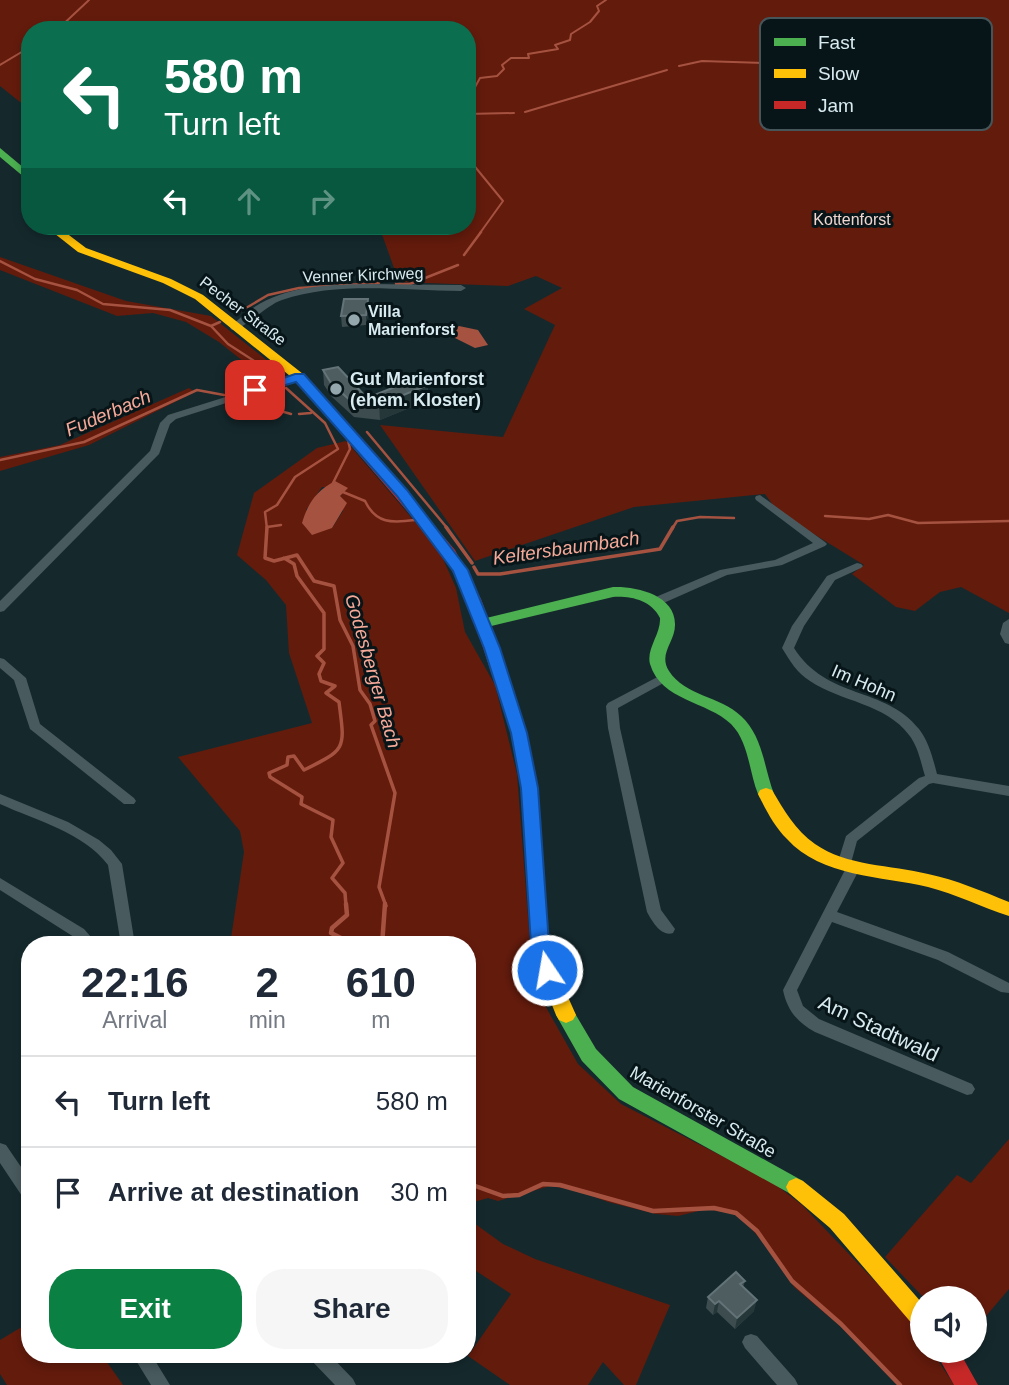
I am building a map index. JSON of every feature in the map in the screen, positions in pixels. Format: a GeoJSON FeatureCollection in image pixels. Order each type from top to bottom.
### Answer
{"type":"FeatureCollection","features":[{"type":"Feature","properties":{"kind":"main road"},"geometry":{"type":"LineString","coordinates":[[0,151],[21,167]]}},
{"type":"Feature","properties":{"kind":"main road","name":"Pecher Straße"},"geometry":{"type":"LineString","coordinates":[[60,235],[82,250],[187,289],[299,377]]}},
{"type":"Feature","properties":{"kind":"main road","name":"Marienforster Straße"},"geometry":{"type":"LineString","coordinates":[[299,377],[394,484],[448,550],[460,570],[510,699],[530,788],[540,944],[558,997],[589,1055],[605,1075],[626,1093],[797,1188],[819,1204],[910,1306]]}},
{"type":"Feature","properties":{"kind":"main road"},"geometry":{"type":"LineString","coordinates":[[483,624],[614,592],[634,594],[655,602],[667,620],[666,630],[656,651],[658,668],[665,677],[742,725],[761,786],[789,833],[809,850],[849,866],[917,878],[969,892],[1009,909]]}},
{"type":"Feature","properties":{"kind":"main road"},"geometry":{"type":"LineString","coordinates":[[953,1363],[967,1385]]}},
{"type":"Feature","properties":{"kind":"street","name":"Venner Kirchweg"},"geometry":{"type":"LineString","coordinates":[[235,328],[259,307],[294,294],[371,288],[461,288]]}},
{"type":"Feature","properties":{"kind":"street"},"geometry":{"type":"LineString","coordinates":[[0,608],[155,452],[165,423],[172,417],[299,377]]}},
{"type":"Feature","properties":{"kind":"street"},"geometry":{"type":"LineString","coordinates":[[655,602],[724,572],[778,563],[821,544],[760,498]]}},
{"type":"Feature","properties":{"kind":"street","name":"Im Hohn"},"geometry":{"type":"LineString","coordinates":[[857,566],[831,578],[798,626],[788,648],[795,663],[809,677],[826,687],[864,699],[902,719],[915,734],[932,778]]}},
{"type":"Feature","properties":{"kind":"street"},"geometry":{"type":"LineString","coordinates":[[1009,623],[1006,634],[1009,640]]}},
{"type":"Feature","properties":{"kind":"street"},"geometry":{"type":"LineString","coordinates":[[0,662],[20,678],[34,726],[129,802]]}},
{"type":"Feature","properties":{"kind":"street"},"geometry":{"type":"LineString","coordinates":[[665,677],[612,706],[614,728],[654,912],[668,929]]}},
{"type":"Feature","properties":{"kind":"street"},"geometry":{"type":"LineString","coordinates":[[849,866],[851,839],[932,778],[1009,791]]}},
{"type":"Feature","properties":{"kind":"street"},"geometry":{"type":"LineString","coordinates":[[0,799],[90,841],[111,857],[115,864],[127,936]]}},
{"type":"Feature","properties":{"kind":"street","name":"Am Stadtwald"},"geometry":{"type":"LineString","coordinates":[[849,866],[829,915],[790,990],[793,1005],[799,1013],[827,1031],[967,1089]]}},
{"type":"Feature","properties":{"kind":"street"},"geometry":{"type":"LineString","coordinates":[[0,883],[82,936]]}},
{"type":"Feature","properties":{"kind":"street"},"geometry":{"type":"LineString","coordinates":[[829,915],[943,956],[1006,988]]}},
{"type":"Feature","properties":{"kind":"street"},"geometry":{"type":"LineString","coordinates":[[0,1150],[21,1181]]}},
{"type":"Feature","properties":{"kind":"street"},"geometry":{"type":"LineString","coordinates":[[751,1342],[789,1385]]}},
{"type":"Feature","properties":{"kind":"street"},"geometry":{"type":"LineString","coordinates":[[147,1363],[161,1385]]}},
{"type":"Feature","properties":{"kind":"street"},"geometry":{"type":"LineString","coordinates":[[326,1363],[347,1385]]}},
{"type":"Feature","properties":{"kind":"green space","name":"Kottenforst"},"geometry":{"type":"Polygon","coordinates":[[[0,0],[1009,0],[1009,613],[961,587],[940,592],[915,611],[896,607],[852,574],[864,565],[778,512],[765,494],[634,507],[475,561],[380,425],[503,437],[555,325],[524,309],[562,288],[536,276],[508,286],[399,282],[382,235],[476,235],[476,21],[21,21],[21,103],[0,86],[0,0]]]}},
{"type":"Feature","properties":{"kind":"green space"},"geometry":{"type":"Polygon","coordinates":[[[0,257],[126,301],[211,316],[283,373],[268,381],[219,342],[186,322],[153,313],[117,316],[0,270],[0,257]]]}},
{"type":"Feature","properties":{"kind":"green space"},"geometry":{"type":"Polygon","coordinates":[[[189,388],[195,392],[89,445],[0,471],[0,457],[60,445],[189,388]]]}},
{"type":"Feature","properties":{"kind":"green space"},"geometry":{"type":"Polygon","coordinates":[[[346,441],[439,550],[456,588],[465,632],[495,685],[517,774],[532,969],[547,1009],[578,1064],[621,1104],[772,1182],[802,1205],[910,1318],[910,1363],[940,1363],[954,1385],[897,1385],[839,1325],[794,1287],[764,1243],[739,1215],[707,1209],[678,1216],[656,1214],[608,1202],[576,1190],[550,1186],[498,1201],[488,1198],[476,1201],[476,936],[231,936],[244,852],[240,831],[178,757],[312,723],[289,653],[286,605],[266,580],[237,555],[254,493],[317,448],[346,441]],[[322,487],[306,510],[332,528],[343,511],[340,496],[347,488],[322,487]]]}},
{"type":"Feature","properties":{"kind":"green space"},"geometry":{"type":"Polygon","coordinates":[[[1009,1139],[1009,1289],[987,1315],[987,1286],[913,1286],[885,1257],[957,1175],[971,1183],[1009,1139]]]}},
{"type":"Feature","properties":{"kind":"green space"},"geometry":{"type":"Polygon","coordinates":[[[476,1224],[503,1244],[535,1259],[670,1305],[636,1385],[624,1385],[603,1362],[588,1385],[510,1385],[476,1362],[476,1344],[511,1294],[476,1271],[476,1224]]]}},
{"type":"Feature","properties":{"kind":"green space"},"geometry":{"type":"Polygon","coordinates":[[[21,1327],[21,1363],[108,1363],[123,1385],[7,1385],[0,1374],[0,1340],[21,1327]]]}},
{"type":"Feature","properties":{"kind":"shaded area"},"geometry":{"type":"Polygon","coordinates":[[[459,326],[478,330],[488,345],[475,348],[455,338],[452,331],[459,326]]]}},
{"type":"Feature","properties":{"kind":"shaded area"},"geometry":{"type":"Polygon","coordinates":[[[335,481],[348,488],[340,496],[347,503],[332,528],[312,535],[302,523],[307,509],[318,493],[335,481]]]}},
{"type":"Feature","properties":{"kind":"building"},"geometry":{"type":"Polygon","coordinates":[[[344,299],[368,299],[366,315],[341,316],[344,299]]]}},
{"type":"Feature","properties":{"kind":"building"},"geometry":{"type":"Polygon","coordinates":[[[338,367],[367,398],[428,374],[419,384],[423,387],[379,405],[353,403],[331,383],[323,370],[338,367]]]}},
{"type":"Feature","properties":{"kind":"building"},"geometry":{"type":"Polygon","coordinates":[[[736,1272],[745,1281],[740,1284],[757,1300],[737,1318],[719,1301],[715,1304],[708,1297],[736,1272]]]}},
{"type":"Feature","properties":{"kind":"waterway"},"geometry":{"type":"LineString","coordinates":[[67,21],[89,0]]}},
{"type":"Feature","properties":{"kind":"waterway"},"geometry":{"type":"LineString","coordinates":[[476,85],[480,78],[497,76],[504,69],[502,65],[511,58],[529,58],[528,54],[558,49],[555,45],[570,40],[571,34],[590,22],[599,11],[597,6],[606,0]]}},
{"type":"Feature","properties":{"kind":"waterway"},"geometry":{"type":"LineString","coordinates":[[0,65],[21,52]]}},
{"type":"Feature","properties":{"kind":"waterway"},"geometry":{"type":"LineString","coordinates":[[679,66],[702,61],[760,63]]}},
{"type":"Feature","properties":{"kind":"waterway"},"geometry":{"type":"LineString","coordinates":[[525,112],[667,70]]}},
{"type":"Feature","properties":{"kind":"waterway"},"geometry":{"type":"LineString","coordinates":[[476,114],[514,113]]}},
{"type":"Feature","properties":{"kind":"waterway"},"geometry":{"type":"LineString","coordinates":[[476,168],[503,201],[480,233]]}},
{"type":"Feature","properties":{"kind":"waterway"},"geometry":{"type":"LineString","coordinates":[[464,255],[481,232]]}},
{"type":"Feature","properties":{"kind":"waterway","name":"Godesberger Bach"},"geometry":{"type":"LineString","coordinates":[[0,261],[35,279],[77,290],[103,304],[170,310],[211,326]]}},
{"type":"Feature","properties":{"kind":"waterway"},"geometry":{"type":"LineString","coordinates":[[396,284],[410,284],[458,265]]}},
{"type":"Feature","properties":{"kind":"waterway"},"geometry":{"type":"LineString","coordinates":[[236,314],[268,295],[299,288],[379,283]]}},
{"type":"Feature","properties":{"kind":"waterway"},"geometry":{"type":"LineString","coordinates":[[211,326],[220,322]]}},
{"type":"Feature","properties":{"kind":"waterway","name":"Godesberger Bach"},"geometry":{"type":"LineString","coordinates":[[211,326],[228,344],[262,366],[275,379]]}},
{"type":"Feature","properties":{"kind":"waterway","name":"Godesberger Bach"},"geometry":{"type":"LineString","coordinates":[[267,528],[265,512],[277,505],[295,477],[338,449],[325,423],[286,388]]}},
{"type":"Feature","properties":{"kind":"waterway","name":"Fuderbach"},"geometry":{"type":"LineString","coordinates":[[0,460],[84,442],[197,390],[224,395]]}},
{"type":"Feature","properties":{"kind":"waterway","name":"Fuderbach"},"geometry":{"type":"LineString","coordinates":[[252,403],[291,414]]}},
{"type":"Feature","properties":{"kind":"waterway","name":"Fuderbach"},"geometry":{"type":"LineString","coordinates":[[299,414],[311,413]]}},
{"type":"Feature","properties":{"kind":"waterway","name":"Keltersbaumbach"},"geometry":{"type":"LineString","coordinates":[[367,432],[448,529]]}},
{"type":"Feature","properties":{"kind":"waterway","name":"Keltersbaumbach"},"geometry":{"type":"LineString","coordinates":[[333,483],[350,449],[348,440]]}},
{"type":"Feature","properties":{"kind":"waterway"},"geometry":{"type":"LineString","coordinates":[[343,492],[365,501],[369,509],[380,518],[399,522],[415,520]]}},
{"type":"Feature","properties":{"kind":"waterway","name":"Keltersbaumbach"},"geometry":{"type":"LineString","coordinates":[[825,516],[869,519],[888,515],[918,523],[1009,521]]}},
{"type":"Feature","properties":{"kind":"waterway","name":"Keltersbaumbach"},"geometry":{"type":"LineString","coordinates":[[672,529],[677,521],[700,517],[734,518]]}},
{"type":"Feature","properties":{"kind":"waterway","name":"Keltersbaumbach"},"geometry":{"type":"LineString","coordinates":[[267,528],[281,525]]}},
{"type":"Feature","properties":{"kind":"waterway","name":"Keltersbaumbach"},"geometry":{"type":"LineString","coordinates":[[446,527],[472,563]]}},
{"type":"Feature","properties":{"kind":"waterway","name":"Keltersbaumbach"},"geometry":{"type":"LineString","coordinates":[[474,567],[478,574],[500,574],[660,549],[673,527]]}},
{"type":"Feature","properties":{"kind":"waterway","name":"Godesberger Bach"},"geometry":{"type":"LineString","coordinates":[[267,528],[265,558],[274,561],[284,558]]}},
{"type":"Feature","properties":{"kind":"waterway","name":"Godesberger Bach"},"geometry":{"type":"LineString","coordinates":[[284,558],[297,555],[314,581],[334,586],[340,620],[353,646],[360,690],[370,704],[375,721],[371,725],[395,793],[379,887],[386,906]]}},
{"type":"Feature","properties":{"kind":"waterway"},"geometry":{"type":"LineString","coordinates":[[284,558],[294,564],[297,576],[324,613],[324,649],[317,656],[324,663],[319,674],[321,681],[335,686],[326,693],[339,702],[342,739],[336,752],[304,770],[294,756],[288,757],[287,765],[269,773],[270,777],[302,797],[301,804],[333,820],[331,837],[343,863],[332,878],[345,893],[346,906]]}},
{"type":"Feature","properties":{"kind":"waterway"},"geometry":{"type":"LineString","coordinates":[[337,936],[331,933],[332,928],[347,915],[346,904]]}},
{"type":"Feature","properties":{"kind":"waterway","name":"Godesberger Bach"},"geometry":{"type":"LineString","coordinates":[[383,936],[385,904]]}},
{"type":"Feature","properties":{"kind":"waterway","name":"Godesberger Bach"},"geometry":{"type":"LineString","coordinates":[[476,1186],[503,1196],[519,1195],[543,1184],[560,1185],[653,1211],[714,1208],[736,1213],[757,1231],[792,1281],[841,1324],[900,1385]]}},
{"type":"Feature","properties":{"kind":"traffic: fast"},"geometry":{"type":"LineString","coordinates":[[0,151],[21,171]]}},
{"type":"Feature","properties":{"kind":"traffic: fast"},"geometry":{"type":"LineString","coordinates":[[483,623],[613,592],[628,592],[652,600],[664,611],[668,626],[658,653],[659,668],[673,685],[727,713],[744,729],[766,794]]}},
{"type":"Feature","properties":{"kind":"traffic: fast"},"geometry":{"type":"LineString","coordinates":[[566,1015],[589,1055],[626,1093],[796,1187]]}},
{"type":"Feature","properties":{"kind":"traffic: slow"},"geometry":{"type":"LineString","coordinates":[[62,235],[82,250],[167,281],[199,297],[299,377],[326,407]]}},
{"type":"Feature","properties":{"kind":"traffic: slow"},"geometry":{"type":"LineString","coordinates":[[504,687],[519,733],[530,788],[540,944],[547,970],[566,1015]]}},
{"type":"Feature","properties":{"kind":"traffic: slow"},"geometry":{"type":"LineString","coordinates":[[766,794],[779,819],[794,837],[810,850],[828,859],[940,884],[1009,909]]}},
{"type":"Feature","properties":{"kind":"traffic: slow"},"geometry":{"type":"LineString","coordinates":[[796,1187],[837,1221],[910,1305]]}},
{"type":"Feature","properties":{"kind":"traffic: jam"},"geometry":{"type":"LineString","coordinates":[[326,407],[448,550],[474,599],[504,687]]}},
{"type":"Feature","properties":{"kind":"traffic: jam"},"geometry":{"type":"LineString","coordinates":[[953,1363],[967,1385]]}},
{"type":"Feature","properties":{"kind":"place","name":"Villa Marienforst"},"geometry":{"type":"Point","coordinates":[354,320]}},
{"type":"Feature","properties":{"kind":"place","name":"Gut Marienforst (ehem. Kloster)"},"geometry":{"type":"Point","coordinates":[336,389]}},
{"type":"Feature","properties":{"kind":"route"},"geometry":{"type":"LineString","coordinates":[[255,390],[299,377],[402,493],[448,550],[460,570],[492,648],[519,733],[530,788],[540,944],[547,970]]}}]}
